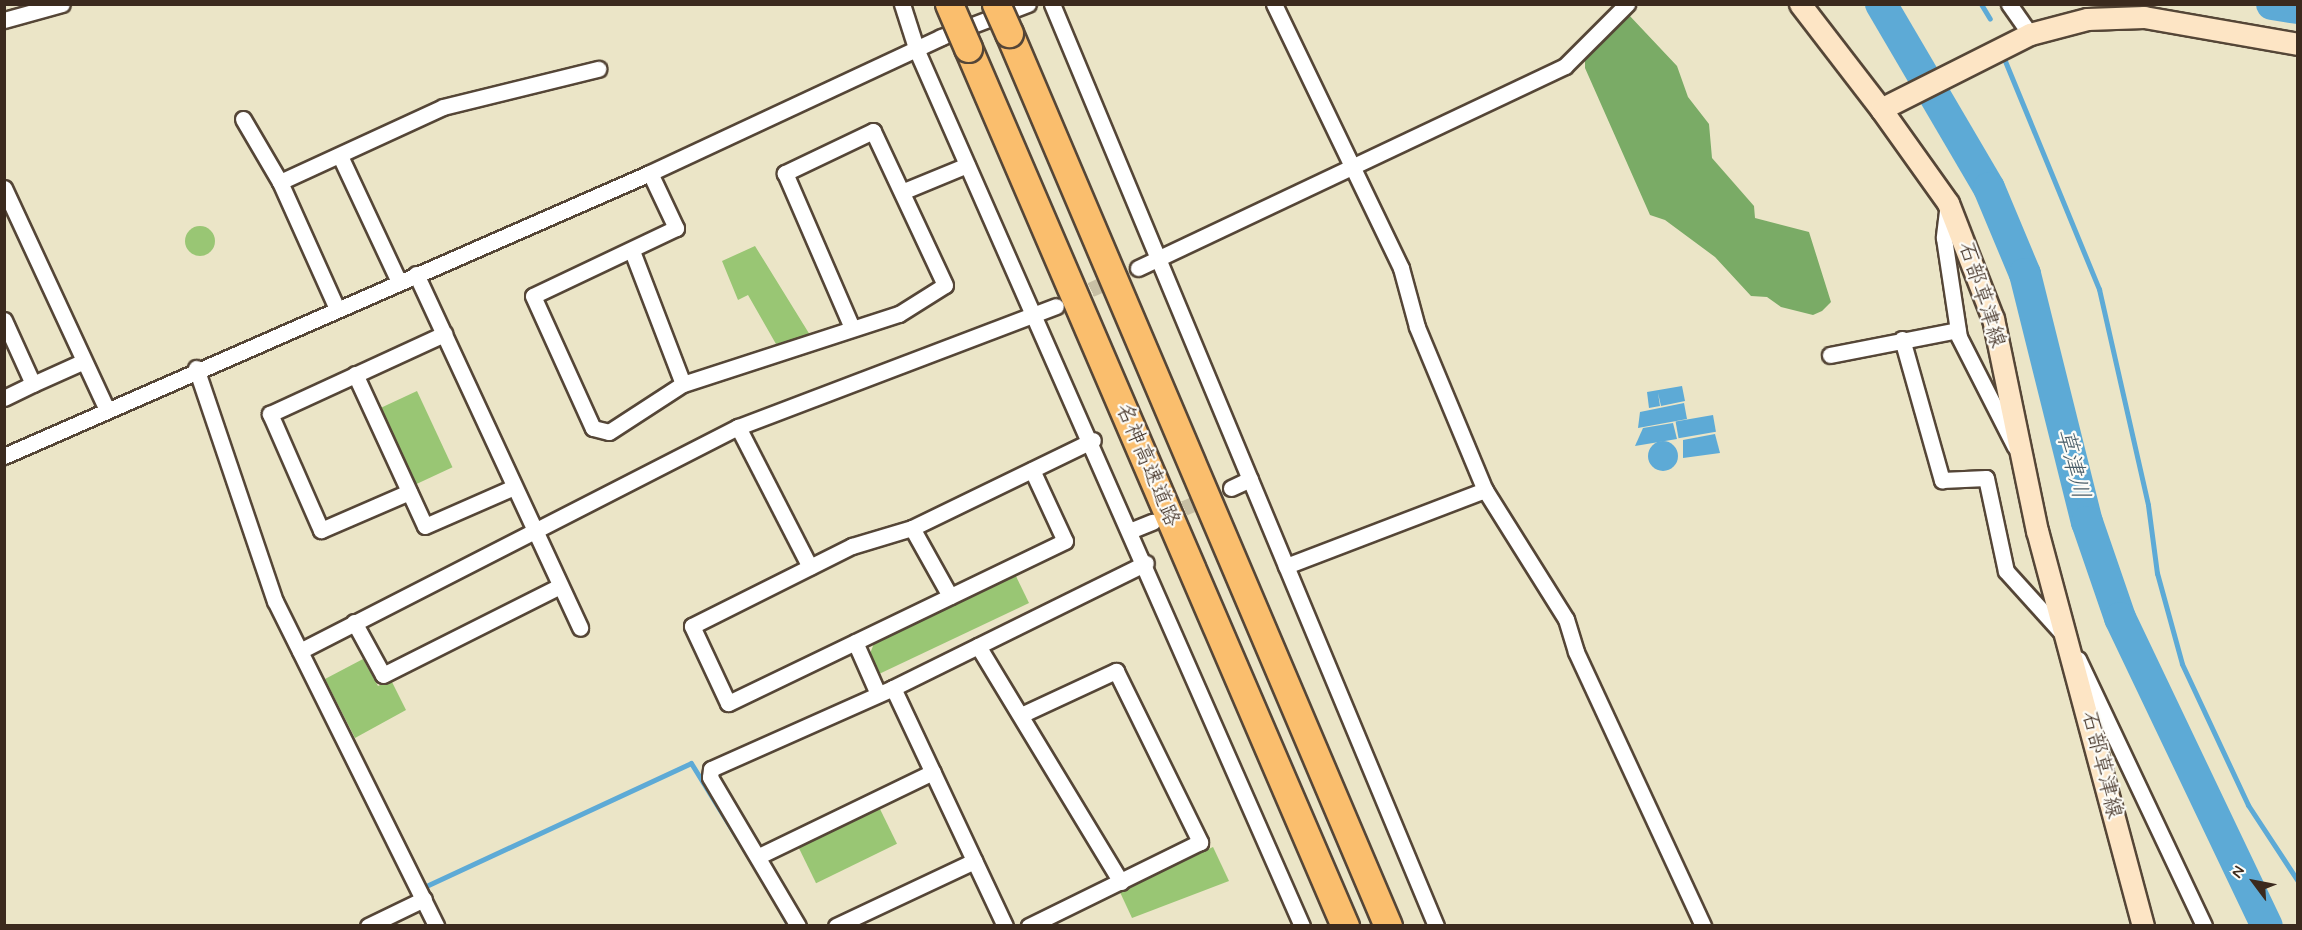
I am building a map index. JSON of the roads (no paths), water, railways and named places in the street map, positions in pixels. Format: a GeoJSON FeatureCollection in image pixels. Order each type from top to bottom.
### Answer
{"type":"FeatureCollection","features":[{"type":"Feature","properties":{"kind":"highway","name":"名神高速道路"},"geometry":{"type":"LineString","coordinates":[[949,4],[1345,926]]}},
{"type":"Feature","properties":{"kind":"highway","name":"名神高速道路"},"geometry":{"type":"LineString","coordinates":[[996,4],[1388,926]]}},
{"type":"Feature","properties":{"kind":"main road","name":"石部草津線"},"geometry":{"type":"LineString","coordinates":[[1800,4],[1881,109],[1948,203],[1993,319],[2024,450],[2037,531],[2143,926]]}},
{"type":"Feature","properties":{"kind":"main road"},"geometry":{"type":"LineString","coordinates":[[1881,109],[2030,34],[2087,19],[2144,17],[2298,44]]}},
{"type":"Feature","properties":{"kind":"street"},"geometry":{"type":"LineString","coordinates":[[4,20],[62,4]]}},
{"type":"Feature","properties":{"kind":"street"},"geometry":{"type":"LineString","coordinates":[[902,4],[917,51],[1093,440],[1302,926]]}},
{"type":"Feature","properties":{"kind":"street"},"geometry":{"type":"LineString","coordinates":[[4,456],[196,368],[650,173],[917,51],[1028,4]]}},
{"type":"Feature","properties":{"kind":"street"},"geometry":{"type":"LineString","coordinates":[[1052,4],[1436,926]]}},
{"type":"Feature","properties":{"kind":"street"},"geometry":{"type":"LineString","coordinates":[[1274,4],[1356,168],[1401,268],[1418,327],[1485,490],[1566,619],[1576,652],[1700,924]]}},
{"type":"Feature","properties":{"kind":"street"},"geometry":{"type":"LineString","coordinates":[[1138,268],[1356,168],[1565,66],[1627,4]]}},
{"type":"Feature","properties":{"kind":"street"},"geometry":{"type":"LineString","coordinates":[[2009,4],[2030,34]]}},
{"type":"Feature","properties":{"kind":"street"},"geometry":{"type":"LineString","coordinates":[[280,182],[443,107],[598,69]]}},
{"type":"Feature","properties":{"kind":"street"},"geometry":{"type":"LineString","coordinates":[[243,119],[280,182],[337,309]]}},
{"type":"Feature","properties":{"kind":"street"},"geometry":{"type":"LineString","coordinates":[[650,173],[676,228],[632,251],[533,296],[598,432],[609,432],[683,384],[899,314],[945,285],[904,191],[873,131],[785,173],[852,328]]}},
{"type":"Feature","properties":{"kind":"street"},"geometry":{"type":"LineString","coordinates":[[340,156],[399,282]]}},
{"type":"Feature","properties":{"kind":"street"},"geometry":{"type":"LineString","coordinates":[[904,191],[967,165]]}},
{"type":"Feature","properties":{"kind":"street"},"geometry":{"type":"LineString","coordinates":[[4,188],[82,362],[106,408]]}},
{"type":"Feature","properties":{"kind":"street"},"geometry":{"type":"LineString","coordinates":[[1948,203],[1942,215],[1958,330],[2013,447],[2024,450]]}},
{"type":"Feature","properties":{"kind":"street"},"geometry":{"type":"LineString","coordinates":[[632,251],[683,384]]}},
{"type":"Feature","properties":{"kind":"street"},"geometry":{"type":"LineString","coordinates":[[416,274],[512,488],[580,628]]}},
{"type":"Feature","properties":{"kind":"street"},"geometry":{"type":"LineString","coordinates":[[300,651],[738,427],[1056,306]]}},
{"type":"Feature","properties":{"kind":"street"},"geometry":{"type":"LineString","coordinates":[[4,320],[33,384]]}},
{"type":"Feature","properties":{"kind":"street"},"geometry":{"type":"LineString","coordinates":[[1830,355],[1902,339],[1958,330]]}},
{"type":"Feature","properties":{"kind":"street"},"geometry":{"type":"LineString","coordinates":[[409,492],[321,530],[270,414],[444,334]]}},
{"type":"Feature","properties":{"kind":"street"},"geometry":{"type":"LineString","coordinates":[[1902,339],[1942,480],[1986,478],[2006,571],[2066,636],[2204,926]]}},
{"type":"Feature","properties":{"kind":"street"},"geometry":{"type":"LineString","coordinates":[[4,398],[82,362]]}},
{"type":"Feature","properties":{"kind":"street"},"geometry":{"type":"LineString","coordinates":[[196,368],[274,601],[424,899],[435,926]]}},
{"type":"Feature","properties":{"kind":"street"},"geometry":{"type":"LineString","coordinates":[[355,374],[425,526],[512,488]]}},
{"type":"Feature","properties":{"kind":"street"},"geometry":{"type":"LineString","coordinates":[[738,427],[810,567]]}},
{"type":"Feature","properties":{"kind":"street"},"geometry":{"type":"LineString","coordinates":[[1032,470],[1065,541],[728,703],[692,626],[852,546],[912,528],[1093,440]]}},
{"type":"Feature","properties":{"kind":"street"},"geometry":{"type":"LineString","coordinates":[[1231,488],[1250,479]]}},
{"type":"Feature","properties":{"kind":"street"},"geometry":{"type":"LineString","coordinates":[[1286,566],[1485,490]]}},
{"type":"Feature","properties":{"kind":"street"},"geometry":{"type":"LineString","coordinates":[[1132,530],[1152,522]]}},
{"type":"Feature","properties":{"kind":"street"},"geometry":{"type":"LineString","coordinates":[[912,528],[950,596]]}},
{"type":"Feature","properties":{"kind":"street"},"geometry":{"type":"LineString","coordinates":[[798,926],[759,856],[710,777],[711,769],[893,688],[1146,563]]}},
{"type":"Feature","properties":{"kind":"street"},"geometry":{"type":"LineString","coordinates":[[354,622],[383,675],[560,586]]}},
{"type":"Feature","properties":{"kind":"street"},"geometry":{"type":"LineString","coordinates":[[855,642],[878,694]]}},
{"type":"Feature","properties":{"kind":"street"},"geometry":{"type":"LineString","coordinates":[[978,646],[1121,882]]}},
{"type":"Feature","properties":{"kind":"street"},"geometry":{"type":"LineString","coordinates":[[1021,715],[1116,671],[1200,842],[1029,926]]}},
{"type":"Feature","properties":{"kind":"street"},"geometry":{"type":"LineString","coordinates":[[893,688],[1005,926]]}},
{"type":"Feature","properties":{"kind":"street"},"geometry":{"type":"LineString","coordinates":[[759,856],[933,772]]}},
{"type":"Feature","properties":{"kind":"street"},"geometry":{"type":"LineString","coordinates":[[836,926],[974,861]]}},
{"type":"Feature","properties":{"kind":"street"},"geometry":{"type":"LineString","coordinates":[[368,926],[424,899]]}},
{"type":"Feature","properties":{"kind":"water"},"geometry":{"type":"Polygon","coordinates":[[[1682,386],[1685,401],[1661,406],[1658,393],[1660,406],[1649,408],[1647,392],[1682,386]]]}},
{"type":"Feature","properties":{"kind":"water"},"geometry":{"type":"Polygon","coordinates":[[[1684,403],[1687,419],[1638,428],[1640,412],[1684,403]]]}},
{"type":"Feature","properties":{"kind":"water"},"geometry":{"type":"Polygon","coordinates":[[[1713,415],[1716,432],[1679,438],[1676,422],[1713,415]]]}},
{"type":"Feature","properties":{"kind":"water"},"geometry":{"type":"Polygon","coordinates":[[[1673,423],[1677,439],[1635,446],[1643,428],[1673,423]]]}},
{"type":"Feature","properties":{"kind":"water"},"geometry":{"type":"Polygon","coordinates":[[[1715,434],[1720,453],[1683,458],[1683,440],[1715,434]]]}},
{"type":"Feature","properties":{"kind":"water"},"geometry":{"type":"Polygon","coordinates":[[[1663,441],[1674,445],[1678,456],[1674,467],[1663,471],[1652,467],[1648,456],[1652,445],[1663,441]]]}},
{"type":"Feature","properties":{"kind":"waterway","name":"草津川"},"geometry":{"type":"LineString","coordinates":[[1881,4],[1989,188],[2025,274],[2087,522],[2120,618],[2267,926]]}},
{"type":"Feature","properties":{"kind":"waterway"},"geometry":{"type":"LineString","coordinates":[[1981,4],[1990,19]]}},
{"type":"Feature","properties":{"kind":"waterway"},"geometry":{"type":"LineString","coordinates":[[2272,4],[2298,8]]}},
{"type":"Feature","properties":{"kind":"waterway"},"geometry":{"type":"LineString","coordinates":[[2005,61],[2099,289],[2148,505],[2157,573],[2182,664],[2248,805],[2298,881]]}},
{"type":"Feature","properties":{"kind":"waterway"},"geometry":{"type":"LineString","coordinates":[[424,887],[691,763],[750,859]]}},
{"type":"Feature","properties":{"kind":"waterway"},"geometry":{"type":"LineString","coordinates":[[782,914],[789,926]]}},
{"type":"Feature","properties":{"kind":"tunnel"},"geometry":{"type":"LineString","coordinates":[[1070,299],[1138,268]]}},
{"type":"Feature","properties":{"kind":"tunnel"},"geometry":{"type":"LineString","coordinates":[[1163,517],[1231,488]]}}]}
